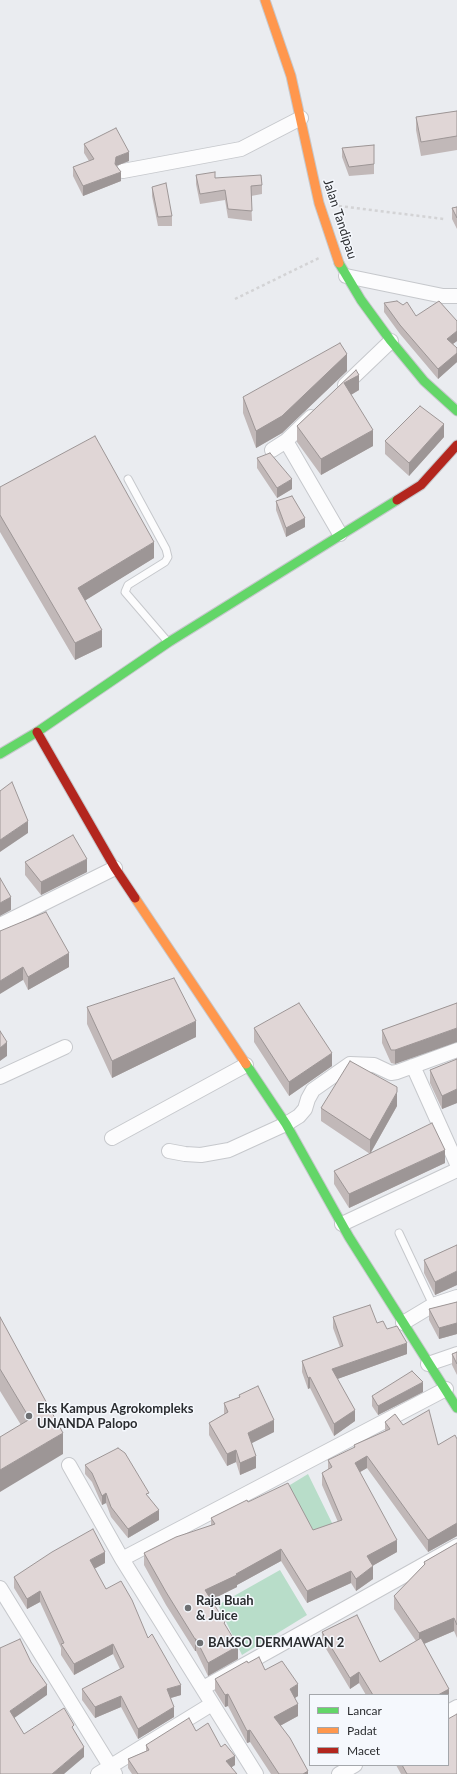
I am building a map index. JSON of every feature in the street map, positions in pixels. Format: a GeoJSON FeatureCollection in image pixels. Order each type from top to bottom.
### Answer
{"type":"FeatureCollection","features":[{"type":"Feature","properties":{"kind":"street","name":"Jalan Tandipau"},"geometry":{"type":"LineString","coordinates":[[265,0],[291,76],[319,204],[334,250],[346,276],[361,300],[391,341],[424,381],[457,411]]}},
{"type":"Feature","properties":{"kind":"street"},"geometry":{"type":"LineString","coordinates":[[123,170],[241,148],[301,118]]}},
{"type":"Feature","properties":{"kind":"street"},"geometry":{"type":"LineString","coordinates":[[346,276],[443,296],[457,296]]}},
{"type":"Feature","properties":{"kind":"street"},"geometry":{"type":"LineString","coordinates":[[336,394],[391,341]]}},
{"type":"Feature","properties":{"kind":"street"},"geometry":{"type":"LineString","coordinates":[[272,450],[286,441],[319,410]]}},
{"type":"Feature","properties":{"kind":"street"},"geometry":{"type":"LineString","coordinates":[[286,441],[340,534]]}},
{"type":"Feature","properties":{"kind":"street"},"geometry":{"type":"LineString","coordinates":[[0,754],[38,732],[169,642],[340,534],[421,485],[457,445]]}},
{"type":"Feature","properties":{"kind":"street"},"geometry":{"type":"LineString","coordinates":[[38,732],[114,868],[286,1124],[342,1224],[402,1323],[457,1408]]}},
{"type":"Feature","properties":{"kind":"street"},"geometry":{"type":"LineString","coordinates":[[0,925],[114,868]]}},
{"type":"Feature","properties":{"kind":"street"},"geometry":{"type":"LineString","coordinates":[[0,1077],[65,1047]]}},
{"type":"Feature","properties":{"kind":"street"},"geometry":{"type":"LineString","coordinates":[[169,1150],[185,1154],[201,1155],[229,1150],[286,1124],[299,1116],[305,1108],[313,1090],[350,1064],[374,1065],[391,1073],[457,1050]]}},
{"type":"Feature","properties":{"kind":"street"},"geometry":{"type":"LineString","coordinates":[[112,1138],[246,1065]]}},
{"type":"Feature","properties":{"kind":"street"},"geometry":{"type":"LineString","coordinates":[[413,1066],[457,1164]]}},
{"type":"Feature","properties":{"kind":"street"},"geometry":{"type":"LineString","coordinates":[[342,1224],[457,1170]]}},
{"type":"Feature","properties":{"kind":"street"},"geometry":{"type":"LineString","coordinates":[[402,1323],[433,1305],[457,1297]]}},
{"type":"Feature","properties":{"kind":"street"},"geometry":{"type":"LineString","coordinates":[[428,1364],[457,1354]]}},
{"type":"Feature","properties":{"kind":"street"},"geometry":{"type":"LineString","coordinates":[[122,1559],[446,1389]]}},
{"type":"Feature","properties":{"kind":"street"},"geometry":{"type":"LineString","coordinates":[[69,1465],[122,1559],[256,1774]]}},
{"type":"Feature","properties":{"kind":"street"},"geometry":{"type":"LineString","coordinates":[[203,1688],[457,1546]]}},
{"type":"Feature","properties":{"kind":"street"},"geometry":{"type":"LineString","coordinates":[[0,1588],[112,1770]]}},
{"type":"Feature","properties":{"kind":"street"},"geometry":{"type":"LineString","coordinates":[[98,1774],[112,1770],[212,1704]]}},
{"type":"Feature","properties":{"kind":"street"},"geometry":{"type":"LineString","coordinates":[[339,1774],[353,1766]]}},
{"type":"Feature","properties":{"kind":"lane"},"geometry":{"type":"LineString","coordinates":[[128,479],[166,549],[168,557],[164,562],[128,585],[125,588],[125,592],[169,642]]}},
{"type":"Feature","properties":{"kind":"lane"},"geometry":{"type":"LineString","coordinates":[[399,1233],[433,1305]]}},
{"type":"Feature","properties":{"kind":"path"},"geometry":{"type":"LineString","coordinates":[[319,204],[444,218]]}},
{"type":"Feature","properties":{"kind":"path"},"geometry":{"type":"LineString","coordinates":[[235,298],[334,250]]}},
{"type":"Feature","properties":{"kind":"green space"},"geometry":{"type":"Polygon","coordinates":[[[308,1474],[334,1527],[315,1535],[285,1488],[308,1474]]]}},
{"type":"Feature","properties":{"kind":"green space"},"geometry":{"type":"Polygon","coordinates":[[[280,1570],[307,1615],[242,1655],[218,1605],[280,1570]]]}},
{"type":"Feature","properties":{"kind":"building"},"geometry":{"type":"Polygon","coordinates":[[[457,111],[457,136],[421,142],[416,117],[457,111]]]}},
{"type":"Feature","properties":{"kind":"building"},"geometry":{"type":"Polygon","coordinates":[[[116,128],[129,152],[116,157],[115,164],[121,172],[83,186],[73,167],[94,159],[84,144],[116,128]]]}},
{"type":"Feature","properties":{"kind":"building"},"geometry":{"type":"Polygon","coordinates":[[[374,145],[374,164],[349,167],[342,148],[374,145]]]}},
{"type":"Feature","properties":{"kind":"building"},"geometry":{"type":"Polygon","coordinates":[[[215,172],[215,178],[261,175],[262,185],[251,186],[252,211],[228,209],[225,190],[200,194],[196,175],[215,172]]]}},
{"type":"Feature","properties":{"kind":"building"},"geometry":{"type":"Polygon","coordinates":[[[166,183],[172,216],[158,217],[152,187],[166,183]]]}},
{"type":"Feature","properties":{"kind":"building"},"geometry":{"type":"Polygon","coordinates":[[[457,207],[457,218],[452,208],[457,207]]]}},
{"type":"Feature","properties":{"kind":"building"},"geometry":{"type":"Polygon","coordinates":[[[397,301],[403,305],[407,302],[416,316],[439,301],[457,321],[457,331],[447,339],[457,348],[457,353],[438,369],[400,325],[384,303],[397,301]]]}},
{"type":"Feature","properties":{"kind":"building"},"geometry":{"type":"Polygon","coordinates":[[[340,343],[347,354],[282,416],[256,431],[243,397],[340,343]]]}},
{"type":"Feature","properties":{"kind":"building"},"geometry":{"type":"Polygon","coordinates":[[[356,370],[359,375],[344,383],[373,430],[321,459],[297,426],[356,370]]]}},
{"type":"Feature","properties":{"kind":"building"},"geometry":{"type":"Polygon","coordinates":[[[420,406],[444,424],[409,463],[385,441],[420,406]]]}},
{"type":"Feature","properties":{"kind":"building"},"geometry":{"type":"Polygon","coordinates":[[[95,436],[154,542],[78,588],[102,630],[75,643],[0,515],[0,487],[95,436]]]}},
{"type":"Feature","properties":{"kind":"building"},"geometry":{"type":"Polygon","coordinates":[[[270,453],[292,479],[277,488],[257,458],[270,453]]]}},
{"type":"Feature","properties":{"kind":"building"},"geometry":{"type":"Polygon","coordinates":[[[292,496],[305,518],[286,528],[276,501],[292,496]]]}},
{"type":"Feature","properties":{"kind":"building"},"geometry":{"type":"Polygon","coordinates":[[[12,782],[28,821],[0,840],[0,791],[12,782]]]}},
{"type":"Feature","properties":{"kind":"building"},"geometry":{"type":"Polygon","coordinates":[[[73,835],[87,859],[41,882],[25,862],[73,835]]]}},
{"type":"Feature","properties":{"kind":"building"},"geometry":{"type":"Polygon","coordinates":[[[0,878],[11,897],[0,903],[0,878]]]}},
{"type":"Feature","properties":{"kind":"building"},"geometry":{"type":"Polygon","coordinates":[[[46,912],[69,953],[28,977],[23,967],[0,981],[0,931],[46,912]]]}},
{"type":"Feature","properties":{"kind":"building"},"geometry":{"type":"Polygon","coordinates":[[[174,978],[196,1021],[112,1061],[87,1007],[174,978]]]}},
{"type":"Feature","properties":{"kind":"building"},"geometry":{"type":"Polygon","coordinates":[[[299,1003],[332,1053],[289,1082],[254,1028],[299,1003]]]}},
{"type":"Feature","properties":{"kind":"building"},"geometry":{"type":"Polygon","coordinates":[[[457,1003],[457,1028],[395,1050],[391,1050],[382,1030],[457,1003]]]}},
{"type":"Feature","properties":{"kind":"building"},"geometry":{"type":"Polygon","coordinates":[[[0,1031],[7,1042],[0,1048],[0,1031]]]}},
{"type":"Feature","properties":{"kind":"building"},"geometry":{"type":"Polygon","coordinates":[[[457,1059],[457,1089],[442,1096],[430,1070],[457,1059]]]}},
{"type":"Feature","properties":{"kind":"building"},"geometry":{"type":"Polygon","coordinates":[[[350,1061],[397,1087],[397,1092],[370,1140],[321,1108],[350,1061]]]}},
{"type":"Feature","properties":{"kind":"building"},"geometry":{"type":"Polygon","coordinates":[[[432,1123],[445,1150],[349,1194],[334,1171],[432,1123]]]}},
{"type":"Feature","properties":{"kind":"building"},"geometry":{"type":"Polygon","coordinates":[[[457,1245],[457,1271],[435,1282],[424,1260],[457,1245]]]}},
{"type":"Feature","properties":{"kind":"building"},"geometry":{"type":"Polygon","coordinates":[[[457,1302],[457,1323],[439,1328],[429,1309],[457,1302]]]}},
{"type":"Feature","properties":{"kind":"building"},"geometry":{"type":"Polygon","coordinates":[[[370,1305],[377,1323],[383,1321],[387,1329],[397,1326],[407,1343],[332,1369],[355,1410],[334,1424],[310,1377],[308,1378],[302,1361],[343,1346],[333,1317],[370,1305]]]}},
{"type":"Feature","properties":{"kind":"building"},"geometry":{"type":"Polygon","coordinates":[[[0,1317],[63,1433],[0,1470],[0,1437],[30,1419],[0,1369],[0,1317]]]}},
{"type":"Feature","properties":{"kind":"building"},"geometry":{"type":"Polygon","coordinates":[[[457,1352],[457,1364],[452,1354],[457,1352]]]}},
{"type":"Feature","properties":{"kind":"building"},"geometry":{"type":"Polygon","coordinates":[[[412,1371],[423,1382],[378,1406],[372,1396],[412,1371]]]}},
{"type":"Feature","properties":{"kind":"building"},"geometry":{"type":"Polygon","coordinates":[[[258,1386],[274,1420],[248,1433],[256,1456],[240,1463],[236,1450],[227,1454],[209,1423],[228,1412],[224,1403],[240,1397],[239,1395],[258,1386]]]}},
{"type":"Feature","properties":{"kind":"building"},"geometry":{"type":"Polygon","coordinates":[[[429,1410],[438,1445],[455,1435],[457,1439],[457,1523],[428,1540],[367,1456],[355,1463],[397,1540],[367,1556],[373,1566],[356,1579],[351,1571],[307,1591],[281,1549],[236,1574],[237,1575],[205,1590],[238,1646],[208,1663],[196,1639],[166,1592],[144,1553],[176,1537],[215,1524],[211,1518],[247,1500],[248,1502],[288,1483],[313,1530],[342,1520],[322,1473],[332,1467],[328,1460],[355,1447],[354,1445],[390,1429],[385,1422],[395,1414],[403,1425],[429,1410]]]}},
{"type":"Feature","properties":{"kind":"building"},"geometry":{"type":"Polygon","coordinates":[[[118,1448],[125,1453],[149,1493],[146,1494],[159,1510],[128,1529],[111,1507],[106,1493],[102,1496],[92,1473],[85,1465],[118,1448]]]}},
{"type":"Feature","properties":{"kind":"building"},"geometry":{"type":"Polygon","coordinates":[[[93,1529],[105,1552],[90,1560],[106,1589],[121,1581],[132,1600],[148,1638],[152,1634],[181,1685],[167,1689],[174,1707],[138,1729],[121,1696],[95,1707],[82,1689],[124,1667],[113,1644],[74,1664],[61,1644],[64,1643],[40,1591],[27,1599],[14,1577],[52,1552],[93,1529]]]}},
{"type":"Feature","properties":{"kind":"building"},"geometry":{"type":"Polygon","coordinates":[[[457,1543],[457,1625],[454,1618],[419,1633],[394,1596],[425,1564],[424,1562],[457,1543]]]}},
{"type":"Feature","properties":{"kind":"building"},"geometry":{"type":"Polygon","coordinates":[[[357,1615],[380,1662],[421,1638],[449,1689],[440,1694],[372,1694],[359,1672],[350,1678],[322,1632],[357,1615]]]}},
{"type":"Feature","properties":{"kind":"building"},"geometry":{"type":"Polygon","coordinates":[[[20,1639],[31,1662],[47,1685],[10,1711],[24,1734],[64,1708],[74,1725],[72,1727],[84,1747],[52,1774],[0,1774],[0,1648],[20,1639]]]}},
{"type":"Feature","properties":{"kind":"building"},"geometry":{"type":"Polygon","coordinates":[[[259,1657],[265,1670],[282,1661],[298,1684],[290,1689],[298,1704],[274,1717],[290,1738],[308,1771],[303,1774],[279,1774],[250,1730],[247,1731],[228,1694],[225,1695],[215,1679],[247,1661],[248,1663],[259,1657]]]}},
{"type":"Feature","properties":{"kind":"building"},"geometry":{"type":"Polygon","coordinates":[[[457,1714],[457,1774],[407,1774],[403,1766],[449,1766],[449,1718],[457,1714]]]}},
{"type":"Feature","properties":{"kind":"building"},"geometry":{"type":"Polygon","coordinates":[[[189,1718],[196,1731],[208,1723],[221,1747],[225,1744],[235,1756],[226,1761],[237,1774],[138,1774],[128,1759],[149,1750],[146,1745],[189,1718]]]}},
{"type":"Feature","properties":{"kind":"traffic: fast"},"geometry":{"type":"LineString","coordinates":[[339,263],[361,300],[391,341],[424,381],[457,411]]}},
{"type":"Feature","properties":{"kind":"traffic: fast"},"geometry":{"type":"LineString","coordinates":[[0,754],[37,732],[169,642],[397,500]]}},
{"type":"Feature","properties":{"kind":"traffic: fast"},"geometry":{"type":"LineString","coordinates":[[246,1064],[286,1124],[349,1237],[457,1408]]}},
{"type":"Feature","properties":{"kind":"traffic: slow"},"geometry":{"type":"LineString","coordinates":[[265,0],[291,76],[319,203],[339,263]]}},
{"type":"Feature","properties":{"kind":"traffic: slow"},"geometry":{"type":"LineString","coordinates":[[135,898],[246,1064]]}},
{"type":"Feature","properties":{"kind":"traffic: jam"},"geometry":{"type":"LineString","coordinates":[[397,500],[421,485],[457,445]]}},
{"type":"Feature","properties":{"kind":"traffic: jam"},"geometry":{"type":"LineString","coordinates":[[37,732],[115,868],[135,898]]}},
{"type":"Feature","properties":{"kind":"place","name":"Eks Kampus Agrokompleks UNANDA Palopo"},"geometry":{"type":"Point","coordinates":[29,1416]}},
{"type":"Feature","properties":{"kind":"place","name":"Raja Buah & Juice"},"geometry":{"type":"Point","coordinates":[188,1608]}},
{"type":"Feature","properties":{"kind":"place","name":"BAKSO DERMAWAN 2"},"geometry":{"type":"Point","coordinates":[200,1643]}}]}
